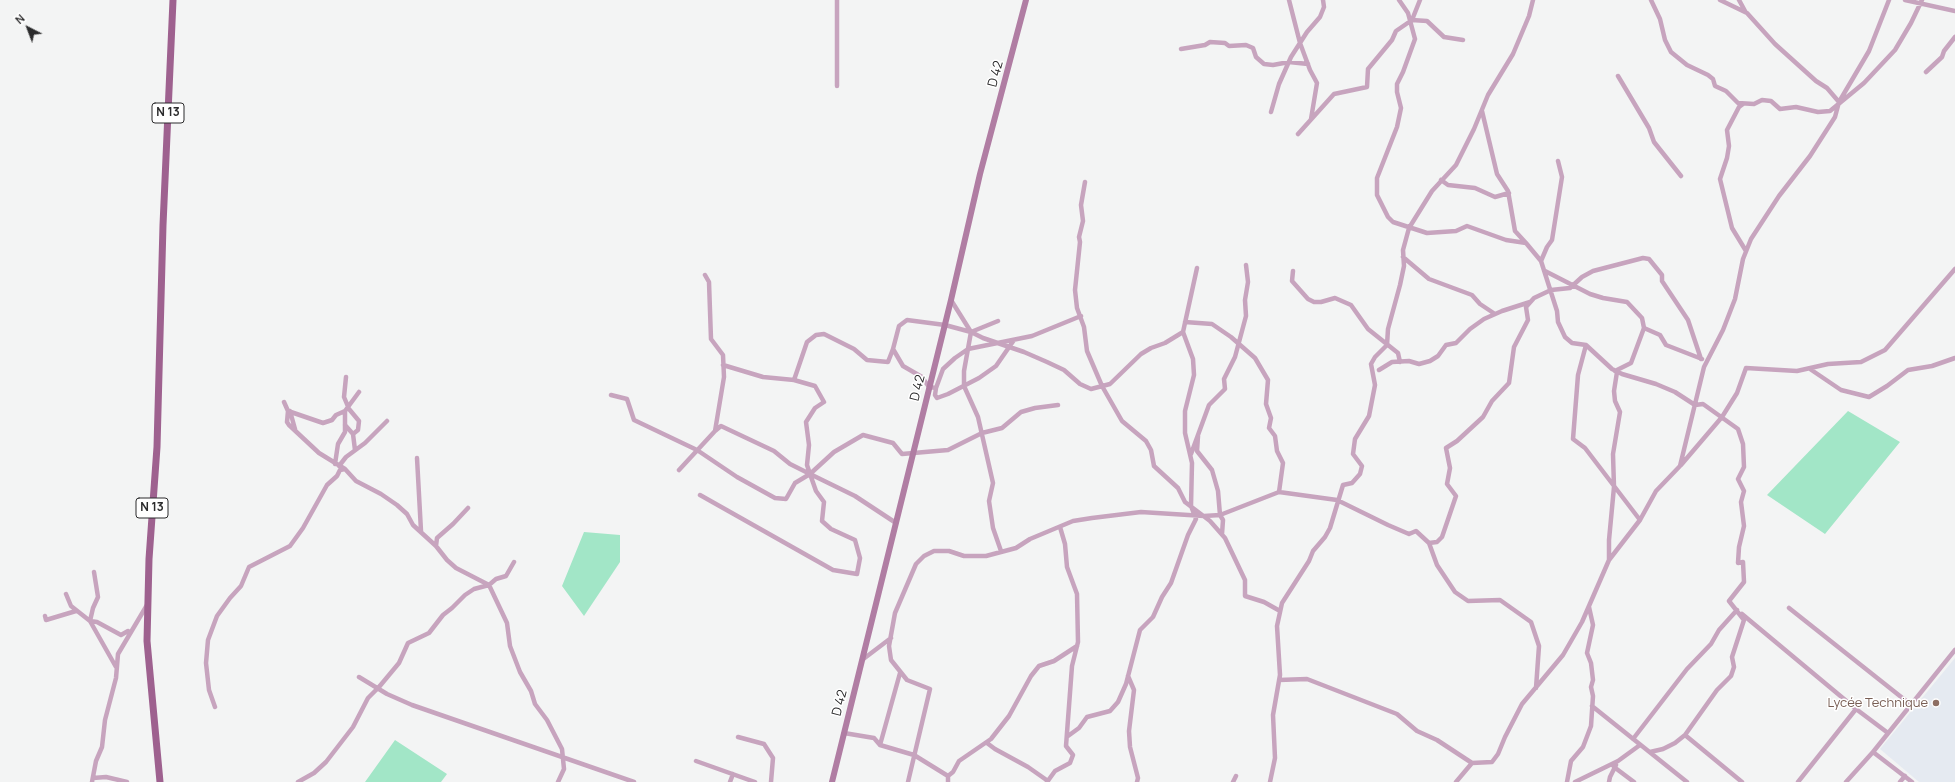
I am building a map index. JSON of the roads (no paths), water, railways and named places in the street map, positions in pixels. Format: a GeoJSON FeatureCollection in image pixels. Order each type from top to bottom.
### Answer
{"type":"FeatureCollection","features":[{"type":"Feature","properties":{"kind":"main road","name":"N 13"},"geometry":{"type":"LineString","coordinates":[[159,780],[147,660],[148,604],[157,447],[163,225],[173,0]]}},
{"type":"Feature","properties":{"kind":"street"},"geometry":{"type":"LineString","coordinates":[[837,0],[837,86]]}},
{"type":"Feature","properties":{"kind":"street","name":"D 42"},"geometry":{"type":"LineString","coordinates":[[832,782],[913,454],[933,387],[945,325],[980,174],[1026,0]]}},
{"type":"Feature","properties":{"kind":"street"},"geometry":{"type":"LineString","coordinates":[[1289,0],[1300,43],[1317,83],[1310,114],[1311,119]]}},
{"type":"Feature","properties":{"kind":"street"},"geometry":{"type":"LineString","coordinates":[[1271,112],[1279,84],[1295,49],[1320,17],[1324,7],[1323,0]]}},
{"type":"Feature","properties":{"kind":"street"},"geometry":{"type":"LineString","coordinates":[[1399,0],[1412,21],[1415,39],[1397,84],[1397,92],[1401,108],[1399,119],[1377,178],[1377,195],[1388,217],[1393,222],[1427,233],[1456,231],[1467,226],[1506,240],[1526,243]]}},
{"type":"Feature","properties":{"kind":"street"},"geometry":{"type":"LineString","coordinates":[[1412,21],[1420,0]]}},
{"type":"Feature","properties":{"kind":"street"},"geometry":{"type":"LineString","coordinates":[[1270,782],[1276,758],[1273,715],[1279,680],[1277,626],[1282,604],[1309,562],[1313,551],[1328,532],[1342,485],[1352,483],[1360,474],[1362,466],[1353,454],[1355,439],[1369,416],[1371,409],[1375,385],[1371,364],[1375,357],[1387,345],[1388,329],[1404,266],[1403,250],[1409,228],[1429,196],[1441,180],[1456,165],[1502,69],[1513,54],[1529,16],[1533,0]]}},
{"type":"Feature","properties":{"kind":"street"},"geometry":{"type":"LineString","coordinates":[[1651,0],[1660,19],[1665,40],[1671,52],[1687,65],[1708,75],[1713,79],[1715,86],[1726,91],[1738,103],[1754,104],[1762,100],[1771,101],[1780,109],[1796,107],[1818,112],[1830,111],[1839,102],[1864,83],[1895,50],[1911,23],[1921,1]]}},
{"type":"Feature","properties":{"kind":"street"},"geometry":{"type":"LineString","coordinates":[[1720,0],[1746,12]]}},
{"type":"Feature","properties":{"kind":"street"},"geometry":{"type":"LineString","coordinates":[[1680,466],[1704,367],[1723,330],[1735,299],[1746,251],[1751,239],[1779,196],[1810,156],[1835,117],[1839,102],[1869,51],[1889,0]]}},
{"type":"Feature","properties":{"kind":"street"},"geometry":{"type":"LineString","coordinates":[[1905,0],[1921,1],[1955,11]]}},
{"type":"Feature","properties":{"kind":"street"},"geometry":{"type":"LineString","coordinates":[[1739,1],[1746,12],[1775,44],[1816,82],[1827,88],[1839,102]]}},
{"type":"Feature","properties":{"kind":"street"},"geometry":{"type":"LineString","coordinates":[[1298,134],[1334,94],[1367,86],[1370,67],[1392,40],[1396,31],[1412,21],[1426,21],[1444,37],[1463,40]]}},
{"type":"Feature","properties":{"kind":"street"},"geometry":{"type":"LineString","coordinates":[[1926,72],[1942,57],[1944,51],[1955,37]]}},
{"type":"Feature","properties":{"kind":"street"},"geometry":{"type":"LineString","coordinates":[[1181,49],[1205,45],[1210,42],[1225,43],[1229,46],[1246,45],[1253,48],[1256,57],[1264,64],[1289,62],[1308,64]]}},
{"type":"Feature","properties":{"kind":"street"},"geometry":{"type":"LineString","coordinates":[[1618,76],[1649,128],[1654,142],[1681,176]]}},
{"type":"Feature","properties":{"kind":"street"},"geometry":{"type":"LineString","coordinates":[[1743,104],[1739,107],[1727,130],[1729,146],[1727,158],[1720,179],[1732,228],[1746,251]]}},
{"type":"Feature","properties":{"kind":"street"},"geometry":{"type":"LineString","coordinates":[[1482,110],[1497,174],[1509,193],[1515,231],[1541,261],[1558,312],[1558,322],[1565,336],[1572,343],[1586,345],[1616,371],[1643,382],[1656,384],[1675,392],[1695,405],[1703,404],[1738,429],[1743,444],[1744,468],[1738,479],[1744,491],[1741,502],[1744,526],[1738,547],[1738,563],[1743,562],[1744,582],[1729,601],[1744,620],[1732,657],[1734,667],[1731,676],[1717,690],[1685,734],[1675,743],[1663,749],[1650,752]]}},
{"type":"Feature","properties":{"kind":"street"},"geometry":{"type":"LineString","coordinates":[[1541,261],[1552,240],[1562,177],[1558,161]]}},
{"type":"Feature","properties":{"kind":"street"},"geometry":{"type":"LineString","coordinates":[[1441,180],[1448,184],[1474,188],[1495,197],[1509,193]]}},
{"type":"Feature","properties":{"kind":"street"},"geometry":{"type":"LineString","coordinates":[[1085,182],[1081,204],[1083,221],[1079,237],[1080,242],[1075,282],[1076,298],[1087,350],[1102,386],[1122,421],[1146,442],[1151,450],[1154,466],[1178,488],[1185,502],[1204,516],[1222,534],[1245,580],[1245,596],[1264,602],[1280,611]]}},
{"type":"Feature","properties":{"kind":"street"},"geometry":{"type":"LineString","coordinates":[[1403,256],[1429,279],[1472,295],[1480,304],[1494,314]]}},
{"type":"Feature","properties":{"kind":"street"},"geometry":{"type":"LineString","coordinates":[[1429,543],[1437,542],[1442,537],[1456,496],[1448,484],[1450,468],[1446,448],[1457,441],[1483,416],[1492,401],[1509,383],[1514,347],[1528,320],[1526,307],[1534,298],[1551,290],[1570,288],[1572,285],[1593,271],[1643,258],[1649,259],[1662,275],[1662,281],[1688,320],[1701,359]]}},
{"type":"Feature","properties":{"kind":"street"},"geometry":{"type":"LineString","coordinates":[[1191,456],[1210,405],[1225,389],[1224,379],[1235,357],[1239,344],[1242,325],[1246,316],[1245,300],[1248,282],[1246,265]]}},
{"type":"Feature","properties":{"kind":"street"},"geometry":{"type":"LineString","coordinates":[[1068,736],[1079,728],[1087,717],[1110,711],[1118,702],[1128,676],[1140,630],[1153,617],[1162,596],[1171,583],[1188,535],[1196,519],[1191,506],[1192,463],[1185,432],[1185,411],[1194,375],[1193,359],[1183,332],[1197,268]]}},
{"type":"Feature","properties":{"kind":"street"},"geometry":{"type":"LineString","coordinates":[[1279,680],[1307,680],[1397,714],[1417,731],[1438,740],[1472,763],[1492,762],[1498,754],[1522,704],[1563,655],[1582,622],[1609,560],[1640,520],[1656,492],[1722,417],[1737,393],[1746,368],[1798,372],[1828,364],[1862,362],[1885,350],[1955,269]]}},
{"type":"Feature","properties":{"kind":"street"},"geometry":{"type":"LineString","coordinates":[[1293,271],[1292,281],[1308,299],[1314,302],[1321,302],[1335,298],[1351,305],[1368,329],[1398,353],[1400,362]]}},
{"type":"Feature","properties":{"kind":"street"},"geometry":{"type":"LineString","coordinates":[[1545,271],[1572,285],[1603,298],[1627,302],[1642,318],[1644,328],[1630,363],[1616,371]]}},
{"type":"Feature","properties":{"kind":"street"},"geometry":{"type":"LineString","coordinates":[[705,275],[709,282],[711,339],[723,355],[724,377],[715,431]]}},
{"type":"Feature","properties":{"kind":"street"},"geometry":{"type":"LineString","coordinates":[[951,300],[971,332],[964,386],[978,417],[982,433],[993,483],[989,501],[992,521],[1001,551]]}},
{"type":"Feature","properties":{"kind":"street"},"geometry":{"type":"LineString","coordinates":[[1379,370],[1392,362],[1409,361],[1419,364],[1430,361],[1438,356],[1446,345],[1456,342],[1470,328],[1494,314],[1531,302]]}},
{"type":"Feature","properties":{"kind":"street"},"geometry":{"type":"LineString","coordinates":[[1014,340],[1011,347],[988,373],[937,398],[934,395],[933,387],[943,370],[954,358],[968,349],[1032,336],[1081,316]]}},
{"type":"Feature","properties":{"kind":"street"},"geometry":{"type":"LineString","coordinates":[[794,380],[807,342],[816,335],[824,334],[854,349],[867,360],[888,362],[899,326],[907,320],[945,325],[971,332],[982,338],[1011,347],[1064,370],[1080,384],[1091,389],[1110,384],[1141,354],[1151,348],[1165,343],[1183,332]]}},
{"type":"Feature","properties":{"kind":"street"},"geometry":{"type":"LineString","coordinates":[[971,332],[998,321]]}},
{"type":"Feature","properties":{"kind":"street"},"geometry":{"type":"LineString","coordinates":[[1185,322],[1212,324],[1255,358],[1268,380],[1266,404],[1271,418],[1269,428],[1275,436],[1277,451],[1283,463],[1279,492]]}},
{"type":"Feature","properties":{"kind":"street"},"geometry":{"type":"LineString","coordinates":[[1644,328],[1660,335],[1666,345],[1707,362]]}},
{"type":"Feature","properties":{"kind":"street"},"geometry":{"type":"LineString","coordinates":[[1586,345],[1578,374],[1573,439],[1585,448],[1640,520]]}},
{"type":"Feature","properties":{"kind":"street"},"geometry":{"type":"LineString","coordinates":[[893,349],[903,366],[922,377],[933,387]]}},
{"type":"Feature","properties":{"kind":"street"},"geometry":{"type":"LineString","coordinates":[[1810,369],[1841,390],[1869,396],[1887,386],[1908,370],[1955,358]]}},
{"type":"Feature","properties":{"kind":"street"},"geometry":{"type":"LineString","coordinates":[[700,495],[833,570],[857,574],[860,558],[855,540],[831,529],[822,521],[824,502],[816,491],[807,465],[809,445],[806,422],[815,408],[824,402],[815,386],[794,380],[763,377],[723,365]]}},
{"type":"Feature","properties":{"kind":"street"},"geometry":{"type":"LineString","coordinates":[[1609,560],[1609,540],[1614,487],[1613,454],[1620,412],[1615,401],[1614,391],[1616,371]]}},
{"type":"Feature","properties":{"kind":"street"},"geometry":{"type":"LineString","coordinates":[[337,465],[338,444],[344,435],[347,409],[344,397],[346,377]]}},
{"type":"Feature","properties":{"kind":"street"},"geometry":{"type":"LineString","coordinates":[[289,411],[323,423],[332,420],[336,415],[347,409],[359,392]]}},
{"type":"Feature","properties":{"kind":"street"},"geometry":{"type":"LineString","coordinates":[[612,395],[627,399],[634,420],[697,450],[736,477],[775,498],[786,500],[795,483],[810,474],[834,452],[863,435],[893,443],[902,454],[948,450],[982,433],[1002,428],[1021,412],[1035,408],[1058,405]]}},
{"type":"Feature","properties":{"kind":"street"},"geometry":{"type":"LineString","coordinates":[[284,402],[289,411],[287,422],[321,455],[345,469],[356,481],[381,494],[403,510],[413,525],[421,531],[456,568],[489,585],[507,623],[510,646],[518,668],[531,690],[535,704],[547,720],[562,749],[564,770],[558,782]]}},
{"type":"Feature","properties":{"kind":"street"},"geometry":{"type":"LineString","coordinates":[[347,409],[359,421],[358,430],[353,434]]}},
{"type":"Feature","properties":{"kind":"street"},"geometry":{"type":"LineString","coordinates":[[337,465],[380,429],[387,421]]}},
{"type":"Feature","properties":{"kind":"street"},"geometry":{"type":"LineString","coordinates":[[345,425],[353,434],[355,450]]}},
{"type":"Feature","properties":{"kind":"street"},"geometry":{"type":"LineString","coordinates":[[679,470],[721,426],[774,451],[790,464],[855,496],[896,523]]}},
{"type":"Feature","properties":{"kind":"street"},"geometry":{"type":"LineString","coordinates":[[1199,433],[1197,451],[1212,470],[1218,491],[1220,515],[1223,520],[1222,534]]}},
{"type":"Feature","properties":{"kind":"street"},"geometry":{"type":"LineString","coordinates":[[416,458],[421,531]]}},
{"type":"Feature","properties":{"kind":"street"},"geometry":{"type":"LineString","coordinates":[[215,707],[209,690],[206,663],[208,640],[217,616],[241,586],[249,567],[290,546],[302,529],[327,484],[338,476],[340,470],[345,469]]}},
{"type":"Feature","properties":{"kind":"street"},"geometry":{"type":"LineString","coordinates":[[908,782],[930,689],[907,680],[900,673],[891,660],[889,646],[895,613],[916,564],[924,556],[934,551],[949,552],[964,556],[986,556],[1016,548],[1030,539],[1073,522],[1092,518],[1141,512],[1204,516],[1220,515],[1279,492],[1338,500],[1409,534],[1416,531],[1429,543],[1437,565],[1455,592],[1468,601],[1500,600],[1531,622],[1539,646],[1536,688]]}},
{"type":"Feature","properties":{"kind":"street"},"geometry":{"type":"LineString","coordinates":[[436,546],[437,538],[468,508]]}},
{"type":"Feature","properties":{"kind":"street"},"geometry":{"type":"LineString","coordinates":[[987,743],[1004,755],[1028,767],[1048,782],[1055,772],[1070,763],[1073,755],[1066,746],[1068,736],[1072,666],[1077,646],[1077,594],[1067,567],[1065,544],[1060,527]]}},
{"type":"Feature","properties":{"kind":"street"},"geometry":{"type":"LineString","coordinates":[[298,782],[314,773],[326,762],[353,727],[368,698],[399,663],[408,643],[429,633],[443,614],[452,608],[465,595],[474,589],[489,585],[496,578],[502,578],[508,574],[514,562]]}},
{"type":"Feature","properties":{"kind":"street"},"geometry":{"type":"LineString","coordinates":[[90,621],[91,613],[98,597],[94,572]]}},
{"type":"Feature","properties":{"kind":"street"},"geometry":{"type":"LineString","coordinates":[[66,594],[71,606],[90,621],[113,660],[117,673]]}},
{"type":"Feature","properties":{"kind":"street"},"geometry":{"type":"LineString","coordinates":[[1725,601],[1856,709],[1888,733]]}},
{"type":"Feature","properties":{"kind":"street"},"geometry":{"type":"LineString","coordinates":[[127,782],[106,777],[92,780],[96,761],[102,747],[106,720],[117,673],[118,654],[130,631],[148,604]]}},
{"type":"Feature","properties":{"kind":"street"},"geometry":{"type":"LineString","coordinates":[[1567,782],[1571,761],[1582,747],[1591,726],[1593,696],[1591,687],[1593,680],[1591,663],[1587,653],[1593,625],[1589,607]]}},
{"type":"Feature","properties":{"kind":"street"},"geometry":{"type":"LineString","coordinates":[[1789,608],[1910,704]]}},
{"type":"Feature","properties":{"kind":"street"},"geometry":{"type":"LineString","coordinates":[[45,616],[46,620],[76,611]]}},
{"type":"Feature","properties":{"kind":"street"},"geometry":{"type":"LineString","coordinates":[[1633,739],[1687,669],[1711,644],[1719,630],[1737,611]]}},
{"type":"Feature","properties":{"kind":"street"},"geometry":{"type":"LineString","coordinates":[[90,621],[97,622],[121,635],[130,631]]}},
{"type":"Feature","properties":{"kind":"street"},"geometry":{"type":"LineString","coordinates":[[862,660],[891,638]]}},
{"type":"Feature","properties":{"kind":"street"},"geometry":{"type":"LineString","coordinates":[[948,776],[953,772],[959,762],[987,743],[1009,716],[1030,676],[1039,666],[1054,661],[1077,646]]}},
{"type":"Feature","properties":{"kind":"street"},"geometry":{"type":"LineString","coordinates":[[1846,782],[1873,752],[1910,704],[1955,650]]}},
{"type":"Feature","properties":{"kind":"street"},"geometry":{"type":"LineString","coordinates":[[880,745],[900,673]]}},
{"type":"Feature","properties":{"kind":"street"},"geometry":{"type":"LineString","coordinates":[[359,676],[387,694],[412,705],[634,782]]}},
{"type":"Feature","properties":{"kind":"street"},"geometry":{"type":"LineString","coordinates":[[1128,676],[1134,690],[1129,732],[1130,747],[1138,778],[1137,782]]}},
{"type":"Feature","properties":{"kind":"street"},"geometry":{"type":"LineString","coordinates":[[1592,706],[1688,782]]}},
{"type":"Feature","properties":{"kind":"street"},"geometry":{"type":"LineString","coordinates":[[1798,782],[1856,709]]}},
{"type":"Feature","properties":{"kind":"street"},"geometry":{"type":"LineString","coordinates":[[844,733],[874,738],[880,745],[914,755],[948,776]]}},
{"type":"Feature","properties":{"kind":"street"},"geometry":{"type":"LineString","coordinates":[[1685,734],[1742,782]]}},
{"type":"Feature","properties":{"kind":"street"},"geometry":{"type":"LineString","coordinates":[[738,737],[764,744],[773,758],[771,782]]}},
{"type":"Feature","properties":{"kind":"street"},"geometry":{"type":"LineString","coordinates":[[1575,782],[1618,761],[1640,745]]}},
{"type":"Feature","properties":{"kind":"street"},"geometry":{"type":"LineString","coordinates":[[1873,752],[1912,782]]}},
{"type":"Feature","properties":{"kind":"street"},"geometry":{"type":"LineString","coordinates":[[696,761],[755,782]]}},
{"type":"Feature","properties":{"kind":"street"},"geometry":{"type":"LineString","coordinates":[[1609,782],[1614,767],[1618,761]]}},
{"type":"Feature","properties":{"kind":"street"},"geometry":{"type":"LineString","coordinates":[[1456,782],[1472,763]]}},
{"type":"Feature","properties":{"kind":"street"},"geometry":{"type":"LineString","coordinates":[[1614,767],[1634,782]]}},
{"type":"Feature","properties":{"kind":"street"},"geometry":{"type":"LineString","coordinates":[[730,782],[733,774]]}},
{"type":"Feature","properties":{"kind":"street"},"geometry":{"type":"LineString","coordinates":[[948,776],[948,782]]}},
{"type":"Feature","properties":{"kind":"street"},"geometry":{"type":"LineString","coordinates":[[1233,782],[1236,776]]}},
{"type":"Feature","properties":{"kind":"street"},"geometry":{"type":"LineString","coordinates":[[1900,782],[1905,776]]}},
{"type":"Feature","properties":{"kind":"street"},"geometry":{"type":"LineString","coordinates":[[159,780],[164,782]]}},
{"type":"Feature","properties":{"kind":"place","name":"Lycée Technique"},"geometry":{"type":"Point","coordinates":[1936,703]}}]}
